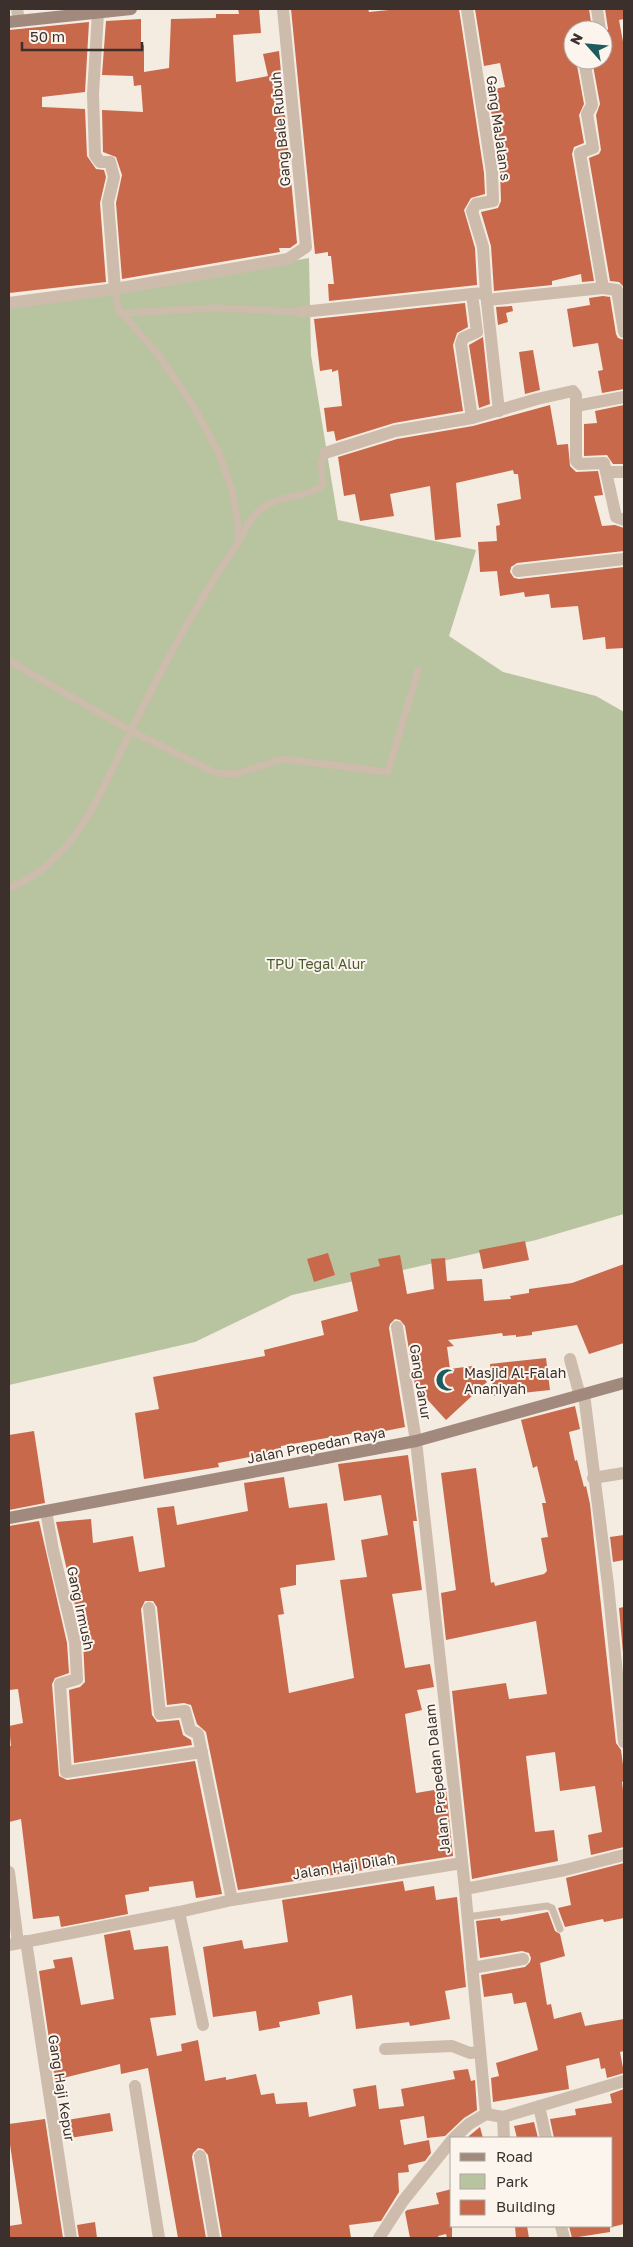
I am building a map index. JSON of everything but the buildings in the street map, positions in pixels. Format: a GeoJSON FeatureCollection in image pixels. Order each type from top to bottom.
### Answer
{"type":"FeatureCollection","features":[{"type":"Feature","properties":{"kind":"street"},"geometry":{"type":"LineString","coordinates":[[15,17],[98,14],[131,9]]}},
{"type":"Feature","properties":{"kind":"street","name":"Gang Bale Rubuh"},"geometry":{"type":"LineString","coordinates":[[115,289],[288,259],[306,247],[283,9]]}},
{"type":"Feature","properties":{"kind":"street","name":"Gang MaJalan s"},"geometry":{"type":"LineString","coordinates":[[467,9],[492,172],[493,201],[476,204],[472,211],[483,247],[487,297]]}},
{"type":"Feature","properties":{"kind":"street"},"geometry":{"type":"LineString","coordinates":[[9,303],[115,289],[108,202],[114,177],[110,162],[100,162],[95,155],[93,94],[98,14]]}},
{"type":"Feature","properties":{"kind":"street"},"geometry":{"type":"LineString","coordinates":[[586,70],[592,105],[588,114],[593,148],[580,153],[604,288]]}},
{"type":"Feature","properties":{"kind":"street"},"geometry":{"type":"LineString","coordinates":[[308,311],[472,294],[487,297],[604,288],[616,290],[624,332]]}},
{"type":"Feature","properties":{"kind":"street"},"geometry":{"type":"LineString","coordinates":[[472,294],[477,332],[463,338],[461,344],[472,418]]}},
{"type":"Feature","properties":{"kind":"street"},"geometry":{"type":"LineString","coordinates":[[487,297],[498,412]]}},
{"type":"Feature","properties":{"kind":"street"},"geometry":{"type":"LineString","coordinates":[[328,453],[395,431],[472,418],[538,399],[573,392],[576,406],[576,461],[579,464],[603,462],[607,472],[616,518],[624,520]]}},
{"type":"Feature","properties":{"kind":"street"},"geometry":{"type":"LineString","coordinates":[[576,406],[624,397]]}},
{"type":"Feature","properties":{"kind":"street"},"geometry":{"type":"LineString","coordinates":[[607,472],[624,472]]}},
{"type":"Feature","properties":{"kind":"street"},"geometry":{"type":"LineString","coordinates":[[518,571],[624,559]]}},
{"type":"Feature","properties":{"kind":"street","name":"Gang Janur"},"geometry":{"type":"LineString","coordinates":[[397,1327],[416,1441]]}},
{"type":"Feature","properties":{"kind":"street"},"geometry":{"type":"LineString","coordinates":[[570,1359],[582,1395],[608,1585],[624,1742]]}},
{"type":"Feature","properties":{"kind":"street","name":"Jalan Prepedan Raya"},"geometry":{"type":"LineString","coordinates":[[9,1518],[416,1441],[624,1383]]}},
{"type":"Feature","properties":{"kind":"street","name":"Jalan Prepedan Dalam"},"geometry":{"type":"LineString","coordinates":[[416,1441],[462,1863],[486,2114]]}},
{"type":"Feature","properties":{"kind":"street"},"geometry":{"type":"LineString","coordinates":[[593,1478],[624,1473]]}},
{"type":"Feature","properties":{"kind":"street","name":"Gang Irmush"},"geometry":{"type":"LineString","coordinates":[[46,1511],[53,1550],[75,1642],[77,1679],[60,1684],[66,1772],[202,1752]]}},
{"type":"Feature","properties":{"kind":"street"},"geometry":{"type":"LineString","coordinates":[[18,1943],[232,1900],[198,1734],[190,1730],[185,1711],[160,1714],[149,1608]]}},
{"type":"Feature","properties":{"kind":"street"},"geometry":{"type":"LineString","coordinates":[[464,1889],[565,1870],[624,1855]]}},
{"type":"Feature","properties":{"kind":"street","name":"Jalan Haji Dilah"},"geometry":{"type":"LineString","coordinates":[[232,1900],[462,1863]]}},
{"type":"Feature","properties":{"kind":"street","name":"Gang Haji Kepur"},"geometry":{"type":"LineString","coordinates":[[9,1872],[18,1943],[71,2238]]}},
{"type":"Feature","properties":{"kind":"street"},"geometry":{"type":"LineString","coordinates":[[179,1912],[203,2025]]}},
{"type":"Feature","properties":{"kind":"street"},"geometry":{"type":"LineString","coordinates":[[472,1968],[523,1959]]}},
{"type":"Feature","properties":{"kind":"street"},"geometry":{"type":"LineString","coordinates":[[386,2049],[452,2046],[470,2053],[480,2052]]}},
{"type":"Feature","properties":{"kind":"street"},"geometry":{"type":"LineString","coordinates":[[455,2137],[469,2124],[486,2114],[503,2117],[624,2081]]}},
{"type":"Feature","properties":{"kind":"street"},"geometry":{"type":"LineString","coordinates":[[135,2086],[159,2238]]}},
{"type":"Feature","properties":{"kind":"street"},"geometry":{"type":"LineString","coordinates":[[539,2106],[546,2137]]}},
{"type":"Feature","properties":{"kind":"street"},"geometry":{"type":"LineString","coordinates":[[503,2117],[504,2137]]}},
{"type":"Feature","properties":{"kind":"street"},"geometry":{"type":"LineString","coordinates":[[379,2238],[403,2201],[450,2143]]}},
{"type":"Feature","properties":{"kind":"street"},"geometry":{"type":"LineString","coordinates":[[200,2156],[214,2238]]}},
{"type":"Feature","properties":{"kind":"lane"},"geometry":{"type":"LineString","coordinates":[[115,289],[117,306],[157,353],[218,450],[232,490],[238,524],[238,544]]}},
{"type":"Feature","properties":{"kind":"lane"},"geometry":{"type":"LineString","coordinates":[[122,312],[216,308],[308,311]]}},
{"type":"Feature","properties":{"kind":"lane"},"geometry":{"type":"LineString","coordinates":[[9,888],[27,880],[51,862],[74,835],[104,789],[130,731],[204,594],[238,544],[254,515],[271,502],[323,485],[321,462],[328,453]]}},
{"type":"Feature","properties":{"kind":"lane"},"geometry":{"type":"LineString","coordinates":[[9,662],[130,731],[216,773],[236,774],[283,759],[388,772],[418,670]]}},
{"type":"Feature","properties":{"kind":"lane"},"geometry":{"type":"LineString","coordinates":[[467,1917],[547,1906],[552,1908],[560,1929]]}},
{"type":"Feature","properties":{"kind":"green space","name":"TPU Tegal Alur"},"geometry":{"type":"Polygon","coordinates":[[[309,258],[311,355],[338,520],[476,550],[449,636],[503,672],[596,696],[624,712],[624,1214],[536,1240],[292,1295],[195,1342],[9,1385],[9,307],[125,290],[309,258]]]}},
{"type":"Feature","properties":{"kind":"place","name":"Masjid Al-Falah Ananiyah"},"geometry":{"type":"Point","coordinates":[447,1380]}}]}
